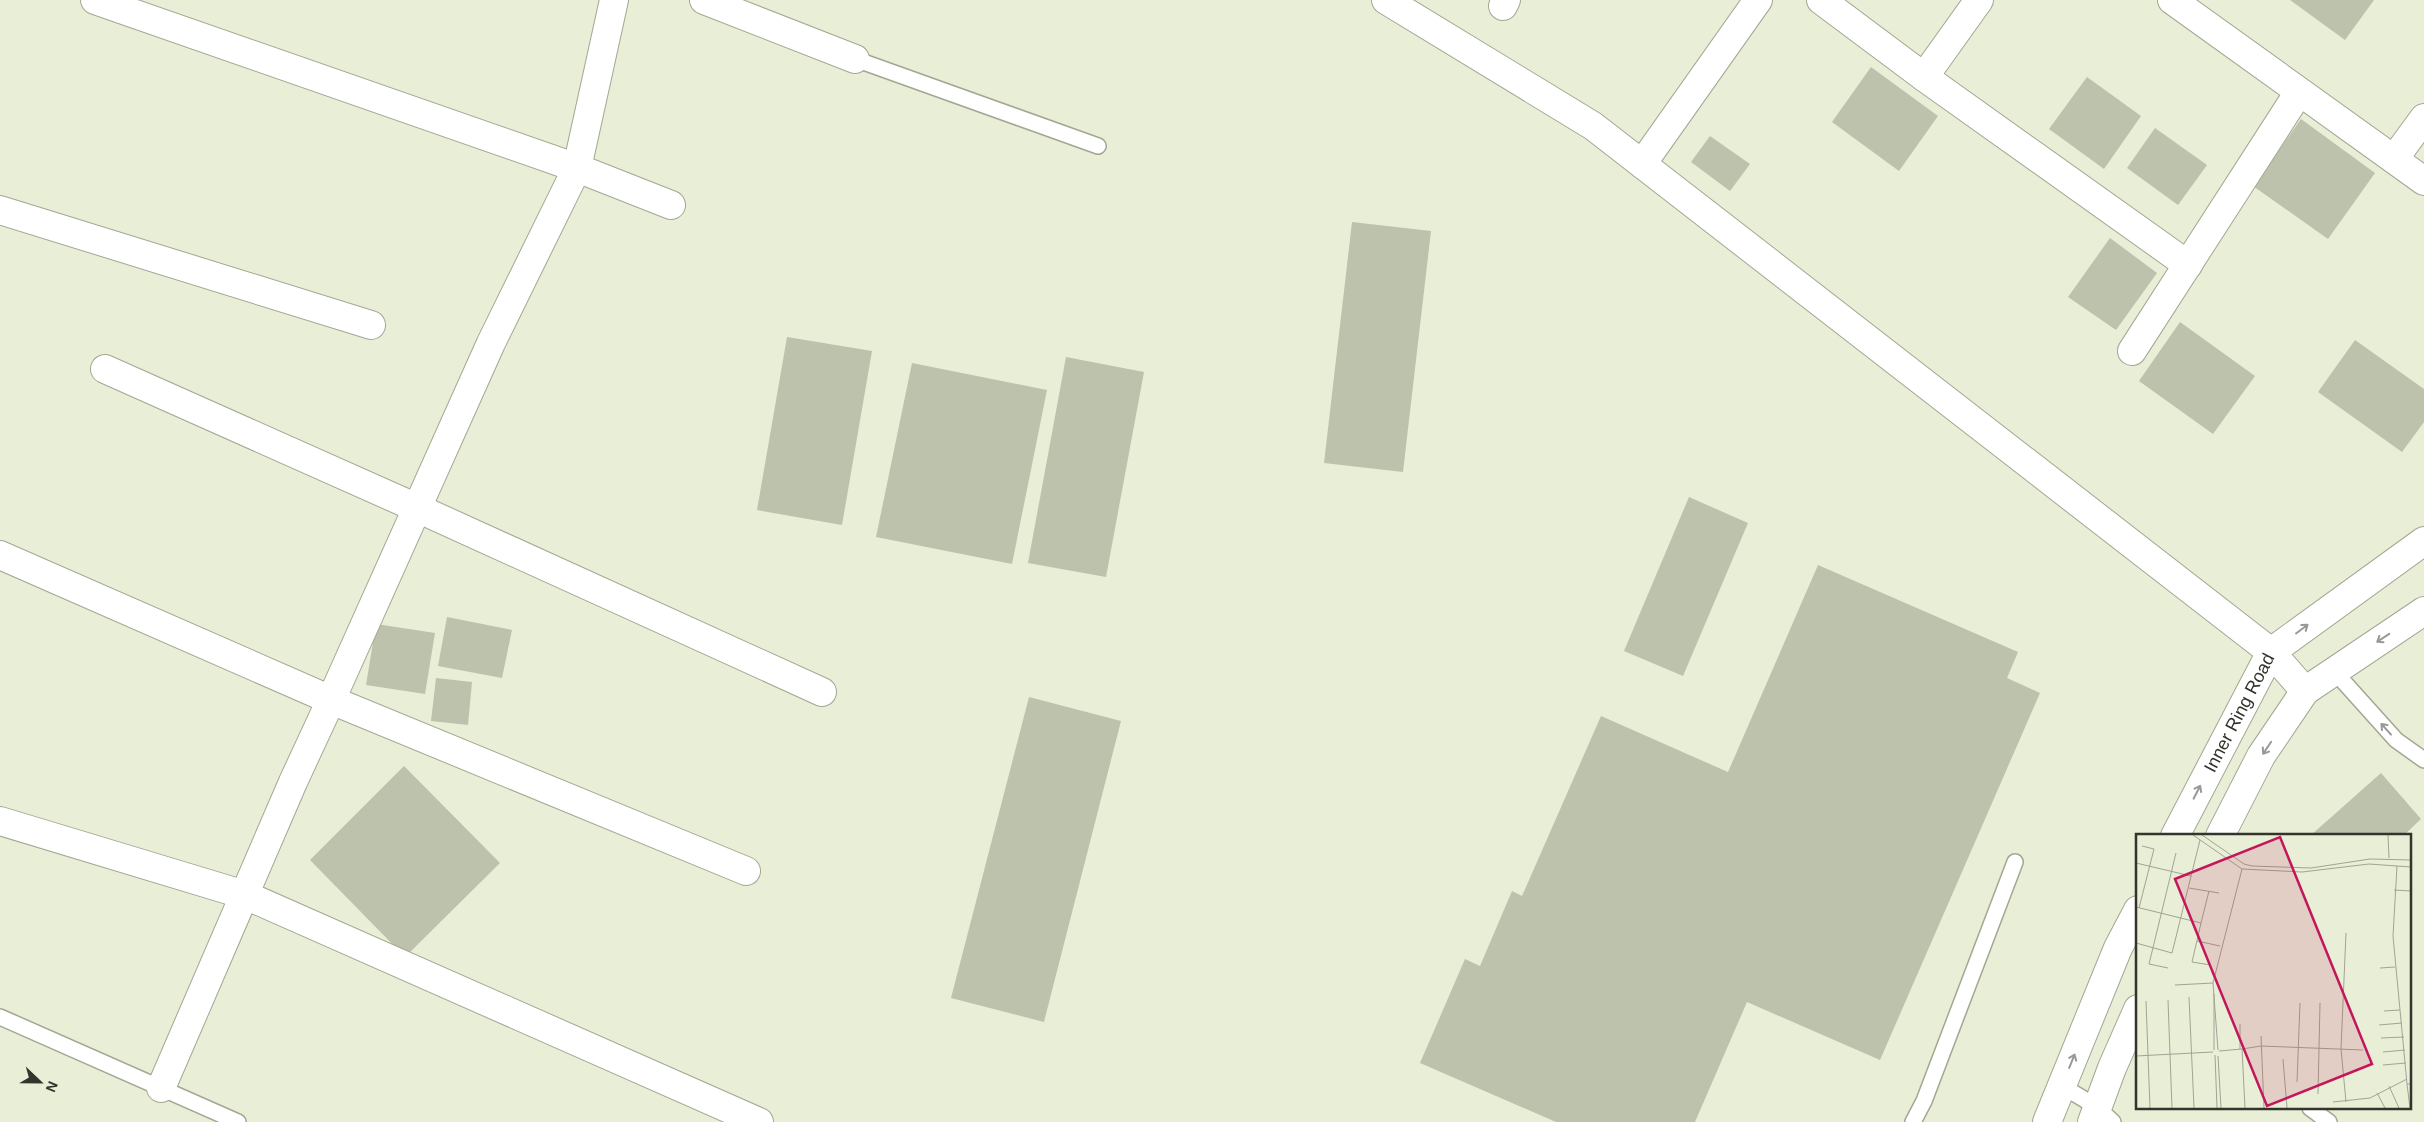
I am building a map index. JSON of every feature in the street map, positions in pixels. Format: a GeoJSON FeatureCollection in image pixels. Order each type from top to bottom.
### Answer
{"type":"FeatureCollection","features":[{"type":"Feature","properties":{"kind":"main road"},"geometry":{"type":"LineString","coordinates":[[96,0],[577,168],[671,205]]}},
{"type":"Feature","properties":{"kind":"main road"},"geometry":{"type":"LineString","coordinates":[[161,1088],[292,782],[331,700],[491,343],[577,168],[614,0]]}},
{"type":"Feature","properties":{"kind":"main road"},"geometry":{"type":"LineString","coordinates":[[704,0],[855,60]]}},
{"type":"Feature","properties":{"kind":"main road"},"geometry":{"type":"LineString","coordinates":[[1386,0],[1593,126],[2271,652],[2305,691]]}},
{"type":"Feature","properties":{"kind":"main road"},"geometry":{"type":"LineString","coordinates":[[1642,164],[1758,0]]}},
{"type":"Feature","properties":{"kind":"main road"},"geometry":{"type":"LineString","coordinates":[[1821,0],[1924,77],[2188,265]]}},
{"type":"Feature","properties":{"kind":"main road"},"geometry":{"type":"LineString","coordinates":[[1924,77],[1979,0]]}},
{"type":"Feature","properties":{"kind":"main road"},"geometry":{"type":"LineString","coordinates":[[2172,0],[2424,181]]}},
{"type":"Feature","properties":{"kind":"main road"},"geometry":{"type":"LineString","coordinates":[[2132,351],[2299,92]]}},
{"type":"Feature","properties":{"kind":"main road"},"geometry":{"type":"LineString","coordinates":[[2394,159],[2424,118]]}},
{"type":"Feature","properties":{"kind":"main road"},"geometry":{"type":"LineString","coordinates":[[0,210],[371,325]]}},
{"type":"Feature","properties":{"kind":"main road"},"geometry":{"type":"LineString","coordinates":[[105,369],[418,508],[822,692]]}},
{"type":"Feature","properties":{"kind":"main road","name":"Inner Ring Road"},"geometry":{"type":"LineString","coordinates":[[2176,834],[2271,652],[2424,542]]}},
{"type":"Feature","properties":{"kind":"main road"},"geometry":{"type":"LineString","coordinates":[[0,555],[331,700],[746,871]]}},
{"type":"Feature","properties":{"kind":"main road"},"geometry":{"type":"LineString","coordinates":[[2221,834],[2262,756],[2305,691],[2424,611]]}},
{"type":"Feature","properties":{"kind":"main road"},"geometry":{"type":"LineString","coordinates":[[0,822],[245,895],[759,1122]]}},
{"type":"Feature","properties":{"kind":"main road"},"geometry":{"type":"LineString","coordinates":[[2047,1122],[2118,948],[2136,914]]}},
{"type":"Feature","properties":{"kind":"main road"},"geometry":{"type":"LineString","coordinates":[[2101,1117],[2136,1015]]}},
{"type":"Feature","properties":{"kind":"lane"},"geometry":{"type":"LineString","coordinates":[[855,60],[1098,146]]}},
{"type":"Feature","properties":{"kind":"lane"},"geometry":{"type":"LineString","coordinates":[[2334,671],[2396,740],[2424,760]]}},
{"type":"Feature","properties":{"kind":"lane"},"geometry":{"type":"LineString","coordinates":[[1914,1122],[1924,1101],[2015,862]]}},
{"type":"Feature","properties":{"kind":"lane"},"geometry":{"type":"LineString","coordinates":[[0,1016],[238,1122]]}},
{"type":"Feature","properties":{"kind":"lane"},"geometry":{"type":"LineString","coordinates":[[2062,1086],[2101,1117]]}},
{"type":"Feature","properties":{"kind":"lane"},"geometry":{"type":"LineString","coordinates":[[2313,1110],[2329,1122]]}},
{"type":"Feature","properties":{"kind":"building"},"geometry":{"type":"Polygon","coordinates":[[[2290,0],[2374,0],[2345,40],[2290,0]]]}},
{"type":"Feature","properties":{"kind":"building"},"geometry":{"type":"Polygon","coordinates":[[[1871,67],[1938,116],[1899,171],[1832,122],[1871,67]]]}},
{"type":"Feature","properties":{"kind":"building"},"geometry":{"type":"Polygon","coordinates":[[[2087,77],[2141,116],[2104,169],[2049,129],[2087,77]]]}},
{"type":"Feature","properties":{"kind":"building"},"geometry":{"type":"Polygon","coordinates":[[[2301,119],[2375,173],[2328,239],[2253,186],[2301,119]]]}},
{"type":"Feature","properties":{"kind":"building"},"geometry":{"type":"Polygon","coordinates":[[[2155,128],[2207,165],[2178,205],[2127,168],[2155,128]]]}},
{"type":"Feature","properties":{"kind":"building"},"geometry":{"type":"Polygon","coordinates":[[[1710,136],[1750,164],[1730,191],[1691,162],[1710,136]]]}},
{"type":"Feature","properties":{"kind":"building"},"geometry":{"type":"Polygon","coordinates":[[[1352,222],[1431,231],[1403,472],[1324,463],[1352,222]]]}},
{"type":"Feature","properties":{"kind":"building"},"geometry":{"type":"Polygon","coordinates":[[[2110,238],[2157,273],[2116,330],[2068,297],[2110,238]]]}},
{"type":"Feature","properties":{"kind":"building"},"geometry":{"type":"Polygon","coordinates":[[[2180,322],[2255,376],[2213,434],[2139,381],[2180,322]]]}},
{"type":"Feature","properties":{"kind":"building"},"geometry":{"type":"Polygon","coordinates":[[[787,337],[872,351],[842,525],[757,510],[787,337]]]}},
{"type":"Feature","properties":{"kind":"building"},"geometry":{"type":"Polygon","coordinates":[[[2355,340],[2424,389],[2424,422],[2402,452],[2318,392],[2355,340]]]}},
{"type":"Feature","properties":{"kind":"building"},"geometry":{"type":"Polygon","coordinates":[[[1066,357],[1144,372],[1106,577],[1028,563],[1066,357]]]}},
{"type":"Feature","properties":{"kind":"building"},"geometry":{"type":"Polygon","coordinates":[[[912,363],[1047,390],[1012,564],[876,537],[912,363]]]}},
{"type":"Feature","properties":{"kind":"building"},"geometry":{"type":"Polygon","coordinates":[[[1689,497],[1748,523],[1683,676],[1624,651],[1689,497]]]}},
{"type":"Feature","properties":{"kind":"building"},"geometry":{"type":"Polygon","coordinates":[[[1818,565],[2018,652],[2007,678],[2040,693],[1880,1060],[1747,1002],[1695,1122],[1556,1122],[1420,1063],[1465,959],[1480,966],[1512,891],[1522,896],[1601,716],[1728,772],[1818,565]]]}},
{"type":"Feature","properties":{"kind":"building"},"geometry":{"type":"Polygon","coordinates":[[[447,617],[512,630],[502,678],[438,666],[447,617]]]}},
{"type":"Feature","properties":{"kind":"building"},"geometry":{"type":"Polygon","coordinates":[[[376,624],[435,633],[425,694],[366,685],[376,624]]]}},
{"type":"Feature","properties":{"kind":"building"},"geometry":{"type":"Polygon","coordinates":[[[436,678],[472,682],[468,725],[431,721],[436,678]]]}},
{"type":"Feature","properties":{"kind":"building"},"geometry":{"type":"Polygon","coordinates":[[[1029,697],[1121,721],[1044,1022],[951,998],[1029,697]]]}},
{"type":"Feature","properties":{"kind":"building"},"geometry":{"type":"Polygon","coordinates":[[[404,766],[500,863],[405,957],[310,860],[404,766]]]}},
{"type":"Feature","properties":{"kind":"building"},"geometry":{"type":"Polygon","coordinates":[[[2381,773],[2421,819],[2405,834],[2312,834],[2381,773]]]}}]}
